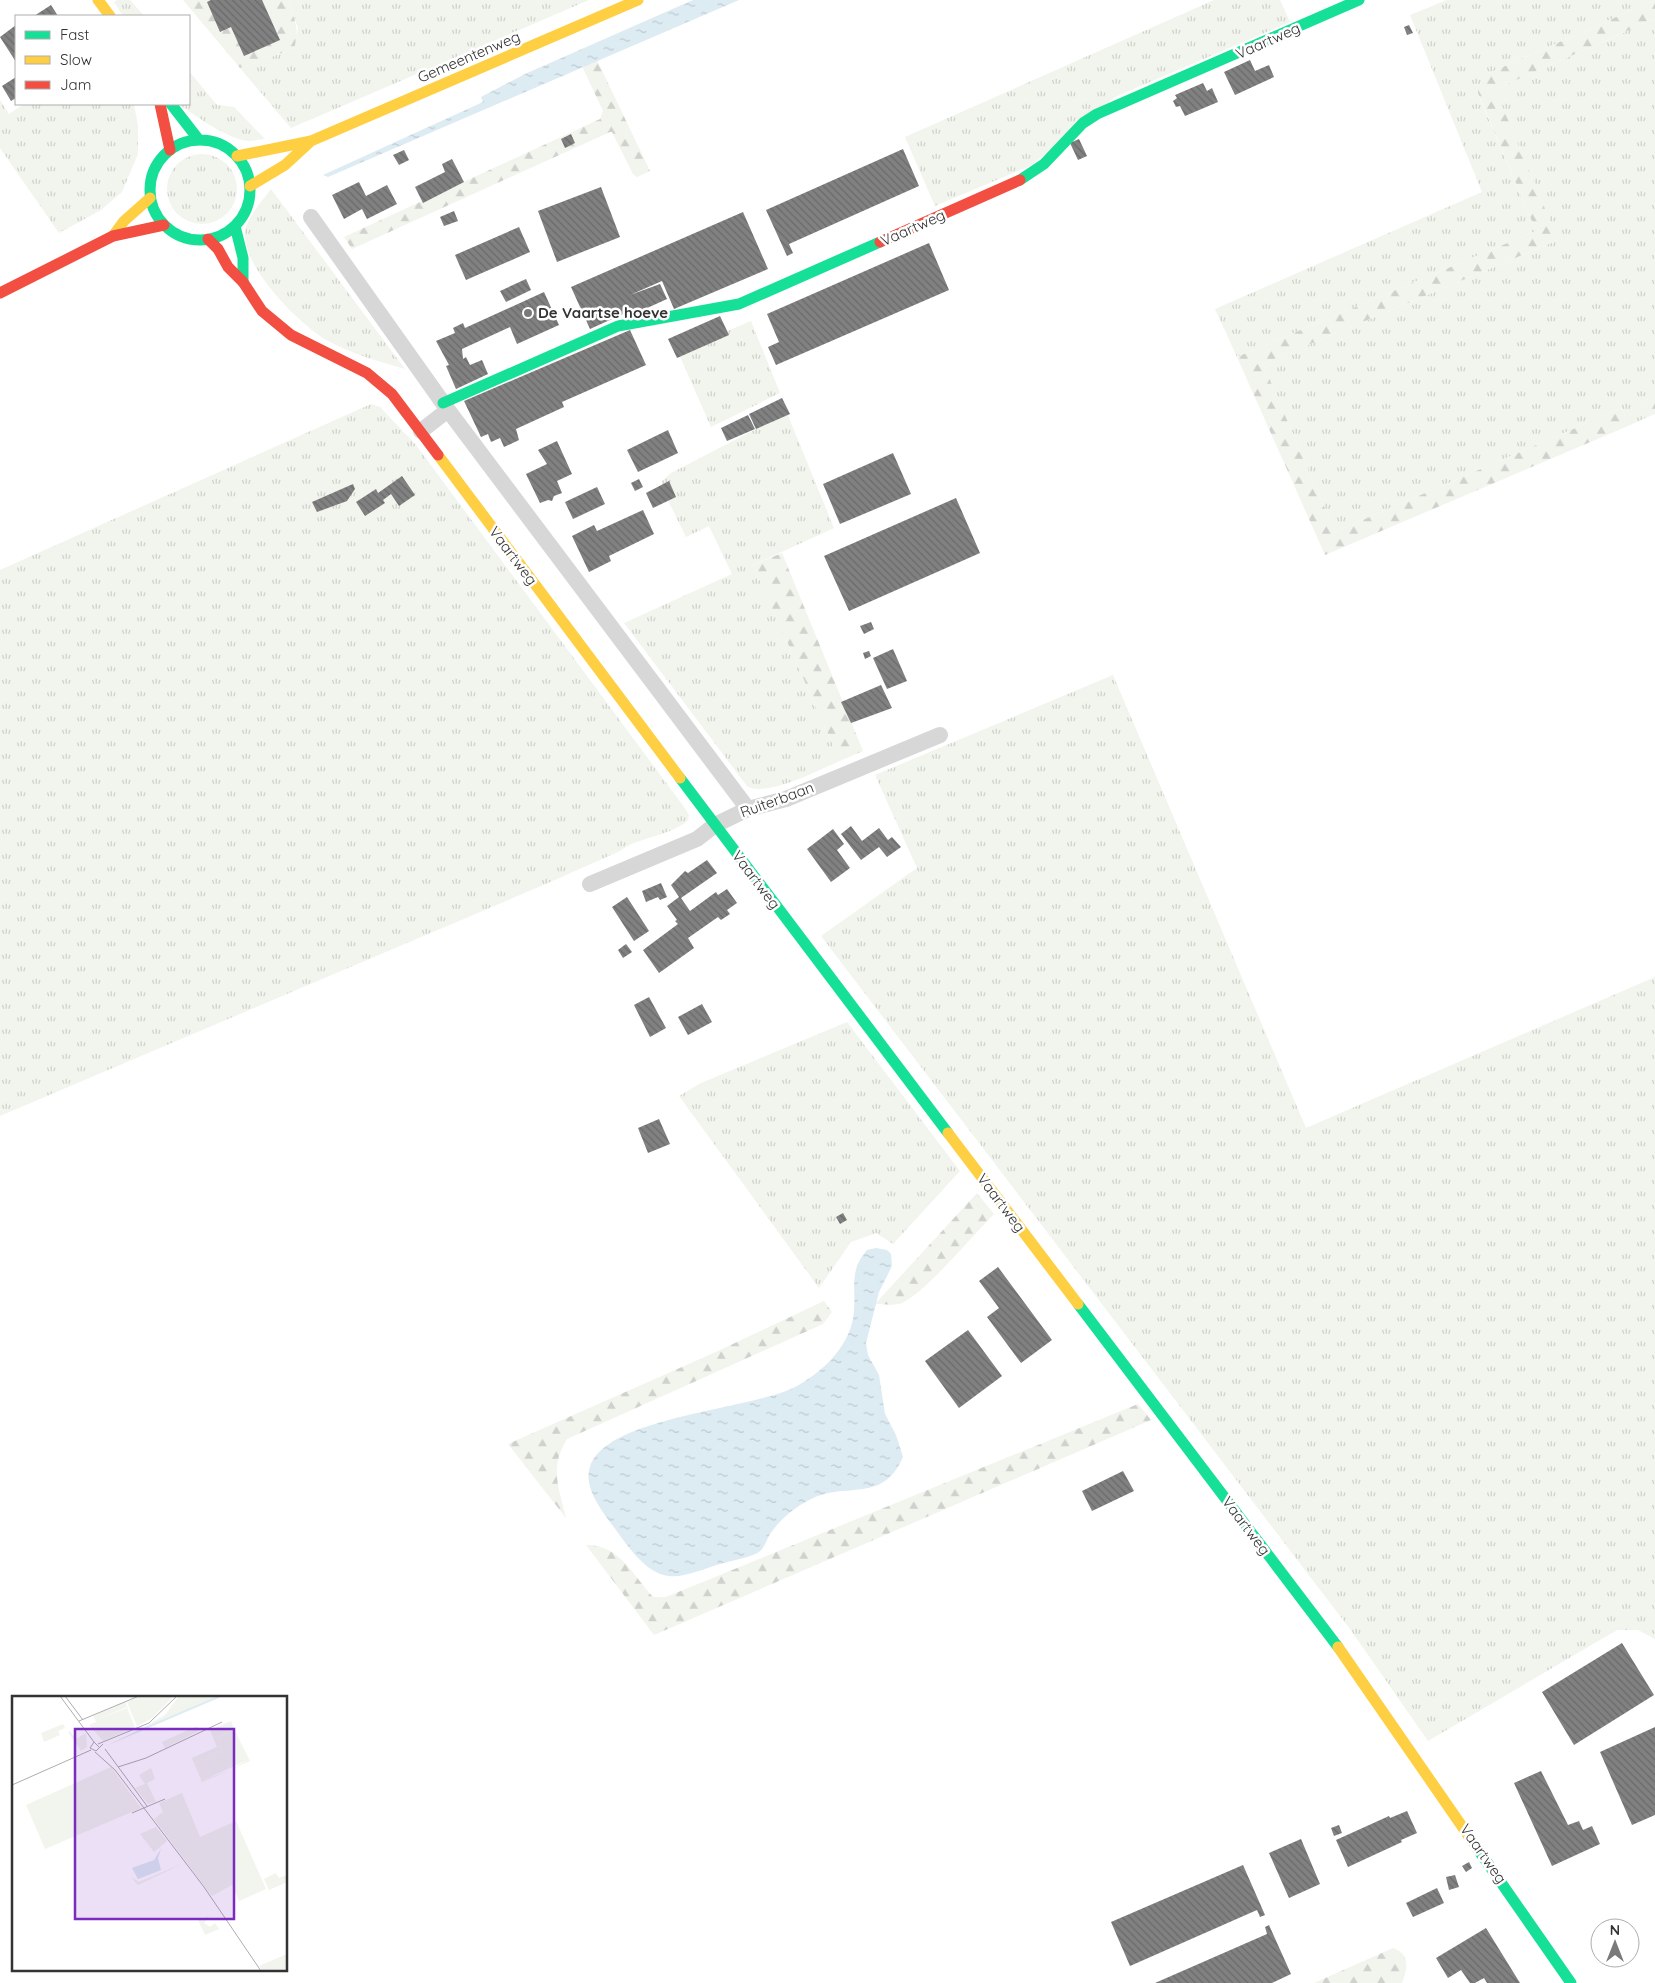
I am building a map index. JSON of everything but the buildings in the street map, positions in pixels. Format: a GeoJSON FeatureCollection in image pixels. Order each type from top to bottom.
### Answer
{"type":"FeatureCollection","features":[{"type":"Feature","properties":{"kind":"street"},"geometry":{"type":"LineString","coordinates":[[98,0],[109,15]]}},
{"type":"Feature","properties":{"kind":"street","name":"Gemeentenweg"},"geometry":{"type":"LineString","coordinates":[[237,156],[262,153],[288,143],[311,141],[638,0]]}},
{"type":"Feature","properties":{"kind":"street","name":"Vaartweg"},"geometry":{"type":"LineString","coordinates":[[421,431],[446,406],[618,326],[739,304],[1009,186],[1044,164],[1071,134],[1097,114],[1359,0]]}},
{"type":"Feature","properties":{"kind":"street"},"geometry":{"type":"LineString","coordinates":[[160,105],[170,150]]}},
{"type":"Feature","properties":{"kind":"street"},"geometry":{"type":"LineString","coordinates":[[172,105],[188,129],[199,140]]}},
{"type":"Feature","properties":{"kind":"street"},"geometry":{"type":"LineString","coordinates":[[199,140],[213,141],[226,147],[237,156],[246,170],[250,186],[246,207],[235,226],[223,234],[208,239],[184,237],[164,225],[155,212],[150,198],[150,184],[153,171],[160,159],[170,150],[184,143],[199,140]]}},
{"type":"Feature","properties":{"kind":"street","name":"Gemeentenweg"},"geometry":{"type":"LineString","coordinates":[[250,186],[285,165],[311,141]]}},
{"type":"Feature","properties":{"kind":"street"},"geometry":{"type":"LineString","coordinates":[[113,236],[124,221],[150,198]]}},
{"type":"Feature","properties":{"kind":"street"},"geometry":{"type":"LineString","coordinates":[[311,217],[446,406],[748,809]]}},
{"type":"Feature","properties":{"kind":"street"},"geometry":{"type":"LineString","coordinates":[[0,293],[113,236],[136,233],[164,225]]}},
{"type":"Feature","properties":{"kind":"street"},"geometry":{"type":"LineString","coordinates":[[235,226],[243,258],[243,282]]}},
{"type":"Feature","properties":{"kind":"street","name":"Vaartweg"},"geometry":{"type":"LineString","coordinates":[[208,239],[218,249],[228,267],[243,282],[262,311],[291,335],[367,373],[392,394],[421,431],[715,825],[1340,1649],[1571,1983]]}},
{"type":"Feature","properties":{"kind":"street","name":"Ruiterbaan"},"geometry":{"type":"LineString","coordinates":[[590,884],[696,839],[715,825],[748,809],[786,799],[940,735]]}},
{"type":"Feature","properties":{"kind":"green space"},"geometry":{"type":"Polygon","coordinates":[[[117,0],[130,0],[143,15],[122,15],[114,2],[117,0]]]}},
{"type":"Feature","properties":{"kind":"green space"},"geometry":{"type":"Polygon","coordinates":[[[183,0],[288,0],[297,30],[293,49],[240,68],[183,0]]]}},
{"type":"Feature","properties":{"kind":"green space"},"geometry":{"type":"Polygon","coordinates":[[[288,0],[589,0],[291,128],[240,68],[293,49],[298,28],[288,0]]]}},
{"type":"Feature","properties":{"kind":"green space"},"geometry":{"type":"Polygon","coordinates":[[[1214,0],[1280,0],[1290,22],[1115,97],[1030,166],[935,206],[905,137],[1214,0]]]}},
{"type":"Feature","properties":{"kind":"green space"},"geometry":{"type":"Polygon","coordinates":[[[1447,0],[1655,0],[1487,74],[1478,87],[1478,94],[1536,231],[1237,357],[1215,309],[1482,192],[1410,15],[1447,0]]]}},
{"type":"Feature","properties":{"kind":"green space"},"geometry":{"type":"Polygon","coordinates":[[[1655,0],[1655,19],[1498,88],[1496,91],[1558,240],[1263,364],[1335,532],[1622,408],[1628,426],[1325,555],[1237,357],[1536,231],[1478,93],[1478,87],[1487,74],[1655,0]]]}},
{"type":"Feature","properties":{"kind":"green space"},"geometry":{"type":"Polygon","coordinates":[[[1655,19],[1655,396],[1644,401],[1650,416],[1628,426],[1622,408],[1335,532],[1263,364],[1558,240],[1495,91],[1498,88],[1655,19]]]}},
{"type":"Feature","properties":{"kind":"green space"},"geometry":{"type":"Polygon","coordinates":[[[597,60],[650,171],[637,177],[633,174],[612,132],[610,132],[352,249],[344,237],[600,119],[603,111],[582,66],[597,60]]]}},
{"type":"Feature","properties":{"kind":"green space"},"geometry":{"type":"Polygon","coordinates":[[[190,72],[217,105],[234,107],[265,139],[241,140],[213,127],[180,105],[190,105],[190,72]]]}},
{"type":"Feature","properties":{"kind":"green space"},"geometry":{"type":"Polygon","coordinates":[[[0,100],[9,114],[22,105],[134,105],[138,126],[138,154],[122,192],[101,210],[59,233],[0,148],[0,100]]]}},
{"type":"Feature","properties":{"kind":"green space"},"geometry":{"type":"Polygon","coordinates":[[[202,154],[215,157],[227,164],[234,176],[237,189],[234,202],[227,214],[215,221],[202,224],[189,221],[177,214],[170,202],[167,189],[170,176],[177,164],[189,157],[202,154]]]}},
{"type":"Feature","properties":{"kind":"green space"},"geometry":{"type":"Polygon","coordinates":[[[271,189],[405,369],[376,361],[330,342],[303,323],[273,292],[251,258],[246,241],[248,222],[271,189]]]}},
{"type":"Feature","properties":{"kind":"green space"},"geometry":{"type":"Polygon","coordinates":[[[751,321],[780,393],[711,427],[678,352],[751,321]]]}},
{"type":"Feature","properties":{"kind":"green space"},"geometry":{"type":"Polygon","coordinates":[[[1655,396],[1655,414],[1650,416],[1644,401],[1655,396]]]}},
{"type":"Feature","properties":{"kind":"green space"},"geometry":{"type":"Polygon","coordinates":[[[371,404],[380,407],[416,445],[684,807],[689,815],[688,820],[674,829],[635,843],[548,883],[0,1116],[0,570],[371,404]]]}},
{"type":"Feature","properties":{"kind":"green space"},"geometry":{"type":"Polygon","coordinates":[[[787,413],[834,528],[753,565],[840,761],[794,781],[756,789],[747,786],[624,623],[732,574],[709,526],[686,537],[662,488],[662,481],[671,473],[787,413]]]}},
{"type":"Feature","properties":{"kind":"green space"},"geometry":{"type":"Polygon","coordinates":[[[782,553],[863,751],[840,761],[753,565],[782,553]]]}},
{"type":"Feature","properties":{"kind":"green space"},"geometry":{"type":"Polygon","coordinates":[[[1113,675],[1306,1128],[1655,977],[1655,1639],[1638,1630],[1617,1630],[1428,1741],[1350,1629],[821,936],[917,868],[875,775],[1113,675]]]}},
{"type":"Feature","properties":{"kind":"green space"},"geometry":{"type":"Polygon","coordinates":[[[847,1022],[960,1171],[893,1244],[876,1233],[851,1242],[819,1288],[679,1096],[701,1083],[847,1022]]]}},
{"type":"Feature","properties":{"kind":"green space"},"geometry":{"type":"Polygon","coordinates":[[[977,1193],[994,1214],[936,1275],[912,1297],[899,1304],[875,1304],[977,1193]]]}},
{"type":"Feature","properties":{"kind":"green space"},"geometry":{"type":"Polygon","coordinates":[[[824,1301],[832,1312],[823,1324],[567,1439],[558,1459],[557,1469],[558,1487],[566,1518],[508,1444],[718,1351],[824,1301]]]}},
{"type":"Feature","properties":{"kind":"green space"},"geometry":{"type":"Polygon","coordinates":[[[1138,1404],[1151,1420],[654,1635],[586,1545],[598,1546],[616,1555],[653,1597],[666,1597],[1138,1404]]]}},
{"type":"Feature","properties":{"kind":"green space"},"geometry":{"type":"Polygon","coordinates":[[[1393,1948],[1399,1951],[1405,1958],[1406,1972],[1402,1983],[1314,1983],[1393,1948]]]}},
{"type":"Feature","properties":{"kind":"water"},"geometry":{"type":"Polygon","coordinates":[[[693,0],[739,0],[328,177],[323,175],[483,102],[481,97],[525,74],[693,0]]]}},
{"type":"Feature","properties":{"kind":"water"},"geometry":{"type":"Polygon","coordinates":[[[876,1248],[887,1250],[891,1254],[892,1266],[879,1292],[866,1343],[868,1355],[879,1375],[885,1414],[896,1435],[903,1457],[895,1471],[886,1481],[875,1486],[839,1491],[806,1501],[779,1523],[770,1534],[762,1549],[756,1554],[682,1576],[669,1576],[652,1570],[637,1557],[624,1541],[599,1506],[591,1491],[589,1483],[590,1467],[601,1450],[622,1436],[650,1425],[776,1394],[797,1386],[817,1373],[835,1355],[848,1335],[854,1311],[854,1279],[858,1265],[867,1250],[876,1248]]]}},
{"type":"Feature","properties":{"kind":"traffic: fast"},"geometry":{"type":"LineString","coordinates":[[1020,180],[1044,164],[1083,123],[1097,114],[1359,0]]}},
{"type":"Feature","properties":{"kind":"traffic: fast"},"geometry":{"type":"LineString","coordinates":[[172,105],[199,140]]}},
{"type":"Feature","properties":{"kind":"traffic: fast"},"geometry":{"type":"LineString","coordinates":[[200,140],[219,144],[235,155],[246,171],[250,190],[246,209],[235,225],[219,236],[200,240],[181,236],[165,225],[154,209],[150,190],[154,171],[165,155],[181,144],[200,140]]}},
{"type":"Feature","properties":{"kind":"traffic: fast"},"geometry":{"type":"LineString","coordinates":[[235,226],[243,258],[243,282]]}},
{"type":"Feature","properties":{"kind":"traffic: fast"},"geometry":{"type":"LineString","coordinates":[[443,403],[618,326],[739,304],[880,242]]}},
{"type":"Feature","properties":{"kind":"traffic: fast"},"geometry":{"type":"LineString","coordinates":[[680,778],[948,1133]]}},
{"type":"Feature","properties":{"kind":"traffic: fast"},"geometry":{"type":"LineString","coordinates":[[1078,1304],[1338,1647]]}},
{"type":"Feature","properties":{"kind":"traffic: fast"},"geometry":{"type":"LineString","coordinates":[[1477,1848],[1571,1983]]}},
{"type":"Feature","properties":{"kind":"traffic: slow"},"geometry":{"type":"LineString","coordinates":[[98,0],[109,15]]}},
{"type":"Feature","properties":{"kind":"traffic: slow"},"geometry":{"type":"LineString","coordinates":[[237,156],[311,141],[638,0]]}},
{"type":"Feature","properties":{"kind":"traffic: slow"},"geometry":{"type":"LineString","coordinates":[[250,186],[285,165],[311,141]]}},
{"type":"Feature","properties":{"kind":"traffic: slow"},"geometry":{"type":"LineString","coordinates":[[113,236],[124,221],[150,198]]}},
{"type":"Feature","properties":{"kind":"traffic: slow"},"geometry":{"type":"LineString","coordinates":[[438,455],[680,778]]}},
{"type":"Feature","properties":{"kind":"traffic: slow"},"geometry":{"type":"LineString","coordinates":[[948,1133],[1078,1304]]}},
{"type":"Feature","properties":{"kind":"traffic: slow"},"geometry":{"type":"LineString","coordinates":[[1338,1647],[1477,1848]]}},
{"type":"Feature","properties":{"kind":"traffic: jam"},"geometry":{"type":"LineString","coordinates":[[160,105],[170,150]]}},
{"type":"Feature","properties":{"kind":"traffic: jam"},"geometry":{"type":"LineString","coordinates":[[880,242],[1020,180]]}},
{"type":"Feature","properties":{"kind":"traffic: jam"},"geometry":{"type":"LineString","coordinates":[[0,293],[113,236],[164,225]]}},
{"type":"Feature","properties":{"kind":"traffic: jam"},"geometry":{"type":"LineString","coordinates":[[208,239],[218,249],[228,267],[243,282],[262,311],[291,335],[367,373],[392,394],[438,455]]}},
{"type":"Feature","properties":{"kind":"place","name":"De Vaartse hoeve"},"geometry":{"type":"Point","coordinates":[528,313]}}]}
